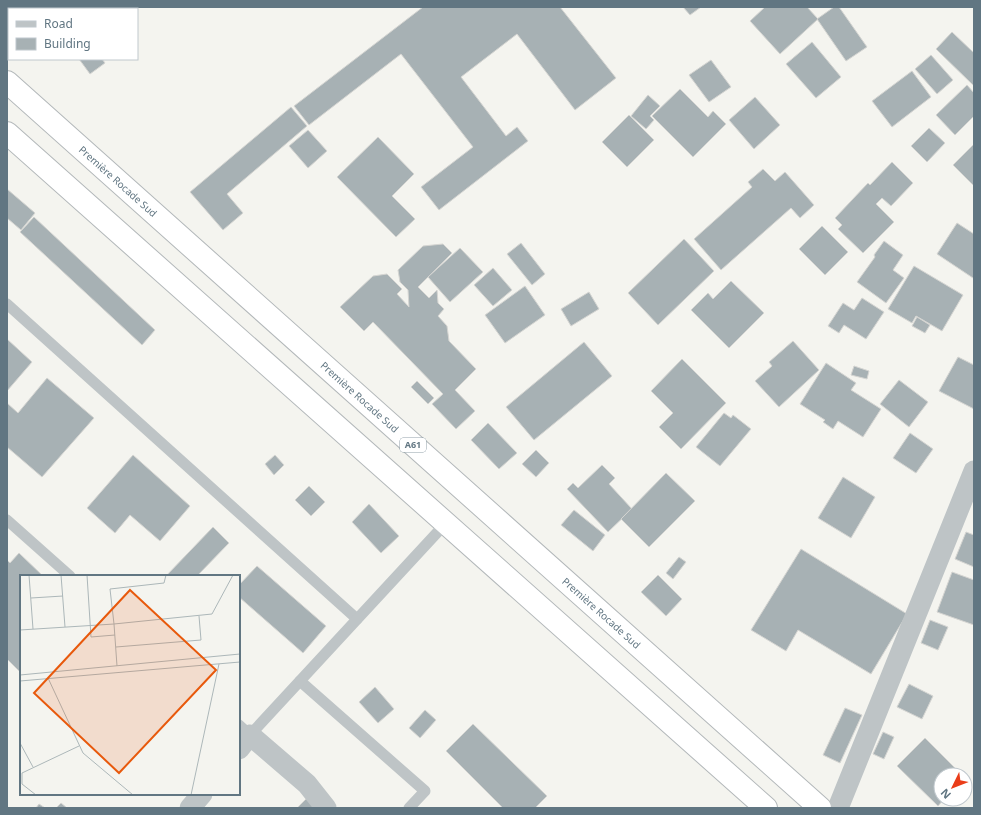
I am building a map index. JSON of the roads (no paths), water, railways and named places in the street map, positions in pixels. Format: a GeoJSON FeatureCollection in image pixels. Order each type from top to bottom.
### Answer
{"type":"FeatureCollection","features":[{"type":"Feature","properties":{"kind":"highway","name":"Première Rocade Sud"},"geometry":{"type":"LineString","coordinates":[[7,82],[820,808]]}},
{"type":"Feature","properties":{"kind":"highway"},"geometry":{"type":"LineString","coordinates":[[7,133],[766,808]]}},
{"type":"Feature","properties":{"kind":"street"},"geometry":{"type":"LineString","coordinates":[[838,808],[974,470]]}},
{"type":"Feature","properties":{"kind":"street"},"geometry":{"type":"LineString","coordinates":[[243,736],[306,784],[326,808]]}},
{"type":"Feature","properties":{"kind":"street"},"geometry":{"type":"LineString","coordinates":[[190,808],[201,795]]}},
{"type":"Feature","properties":{"kind":"lane"},"geometry":{"type":"LineString","coordinates":[[7,304],[357,619]]}},
{"type":"Feature","properties":{"kind":"lane"},"geometry":{"type":"LineString","coordinates":[[7,520],[69,575]]}},
{"type":"Feature","properties":{"kind":"lane"},"geometry":{"type":"LineString","coordinates":[[243,736],[300,681],[446,523]]}},
{"type":"Feature","properties":{"kind":"lane"},"geometry":{"type":"LineString","coordinates":[[300,681],[425,791],[409,808]]}}]}
